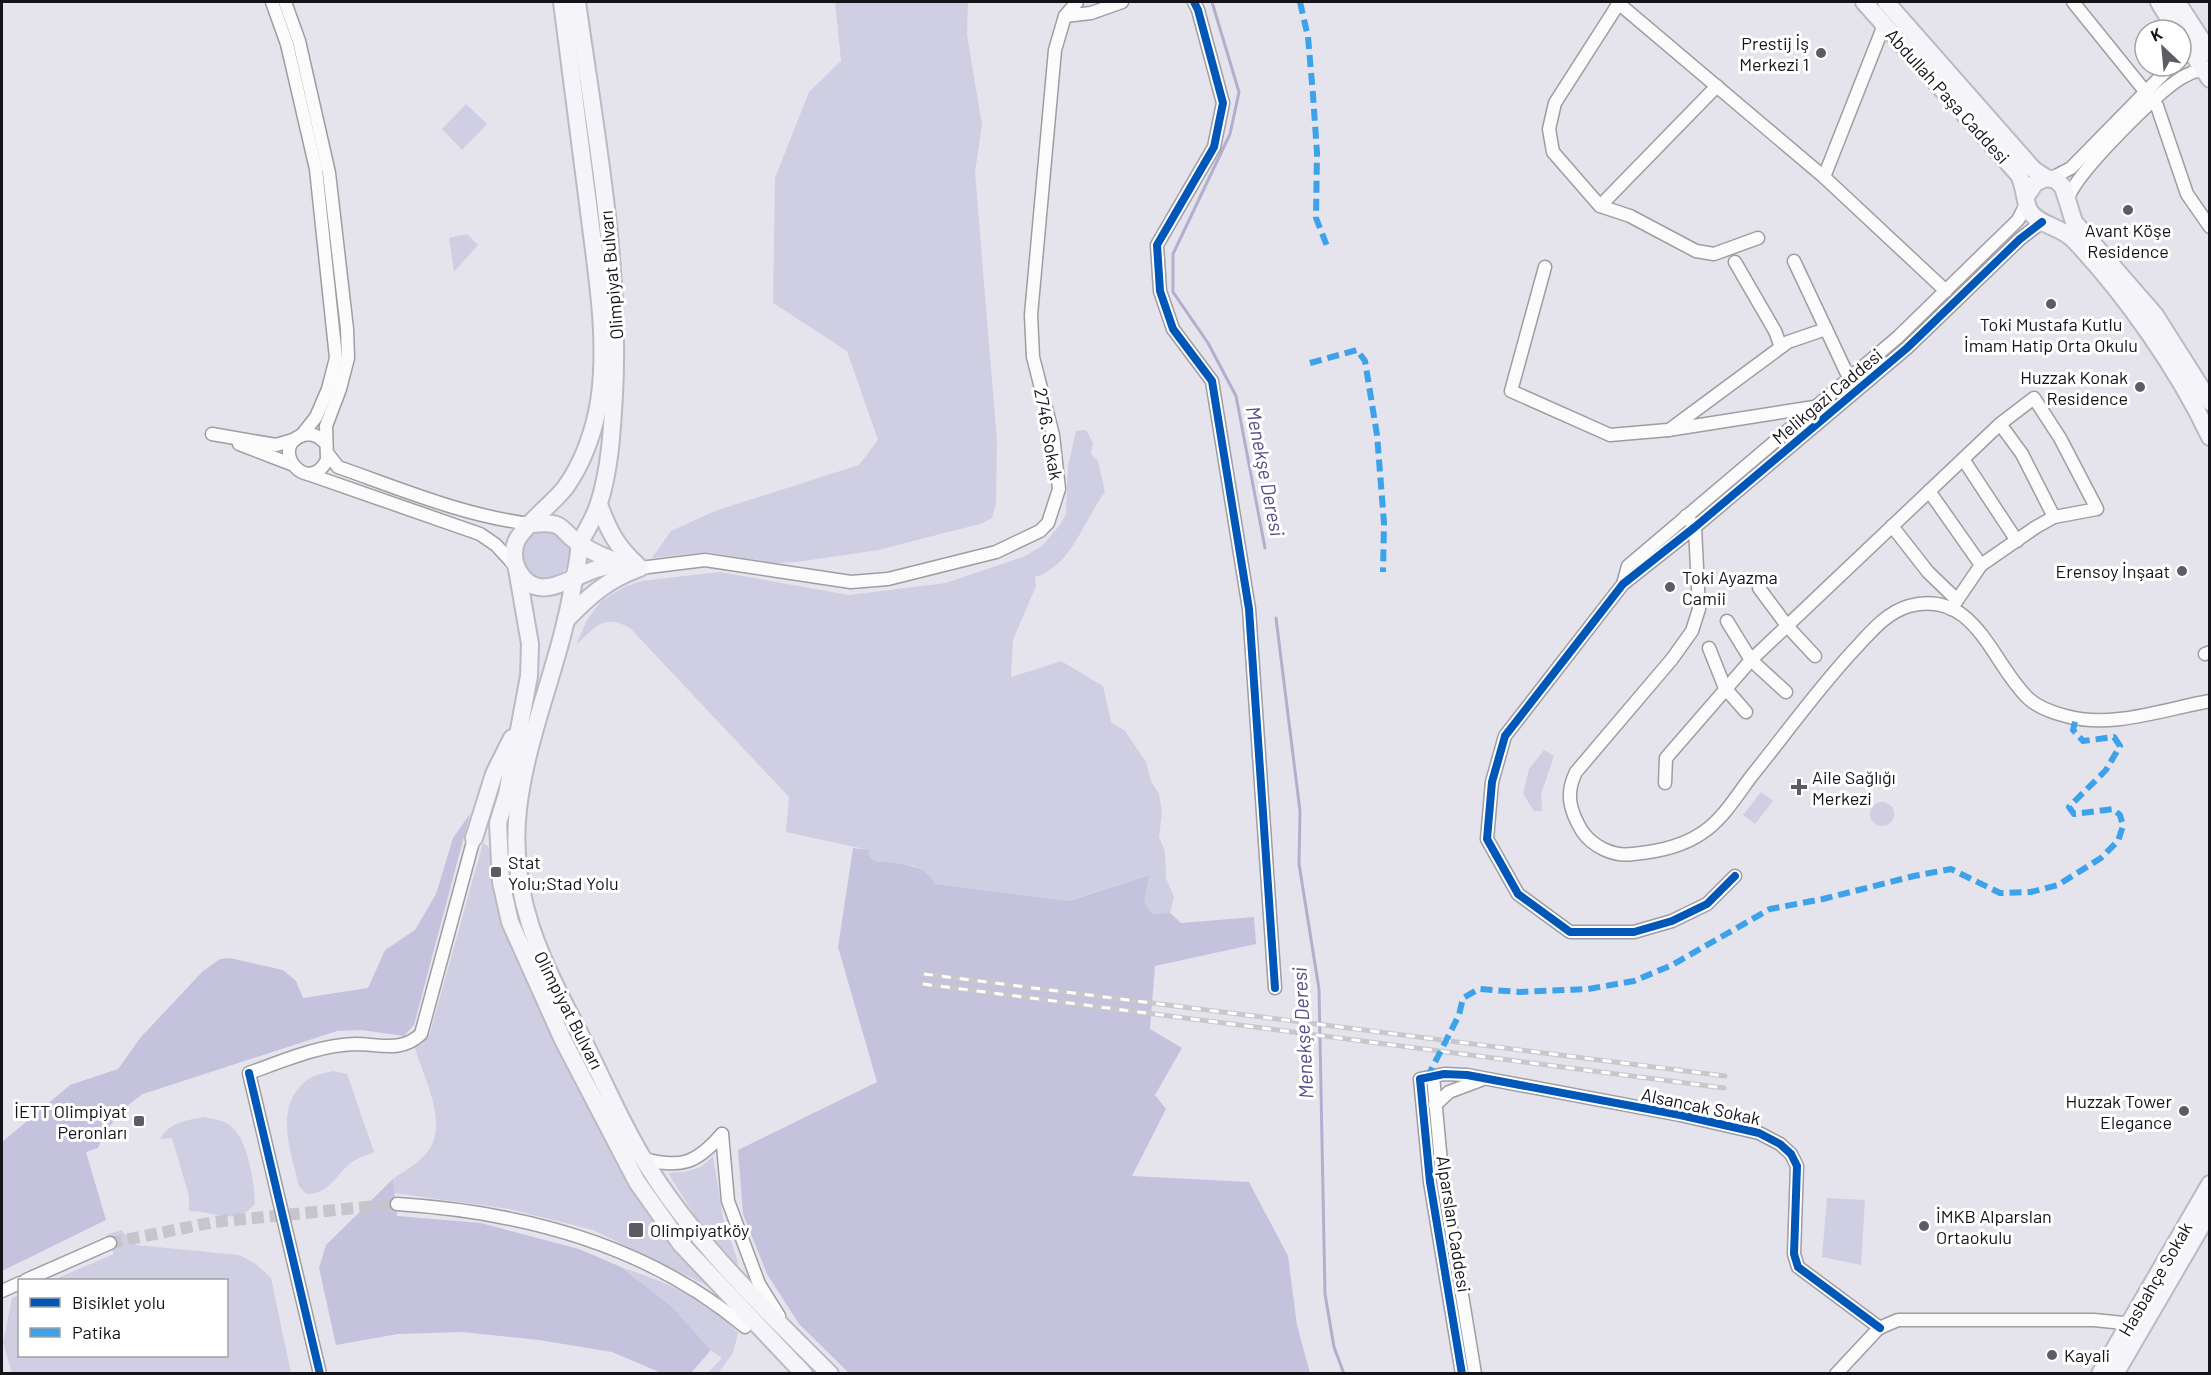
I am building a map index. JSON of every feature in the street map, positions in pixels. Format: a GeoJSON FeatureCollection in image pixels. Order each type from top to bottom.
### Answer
{"type":"FeatureCollection","features":[{"type":"Feature","properties":{"kind":"main road","name":"Olimpiyat Bulvarı"},"geometry":{"type":"LineString","coordinates":[[531,524],[565,487],[581,460],[592,433],[600,396],[603,357],[599,293],[562,2]]}},
{"type":"Feature","properties":{"kind":"main road","name":"Olimpiyat Bulvarı"},"geometry":{"type":"LineString","coordinates":[[577,2],[608,223],[617,342],[613,420],[599,504],[579,544]]}},
{"type":"Feature","properties":{"kind":"main road","name":"Abdullah Paşa Caddesi"},"geometry":{"type":"LineString","coordinates":[[1864,2],[2019,175],[2030,212],[2073,239],[2127,303],[2197,410],[2210,437]]}},
{"type":"Feature","properties":{"kind":"main road","name":"Abdullah Paşa Caddesi"},"geometry":{"type":"LineString","coordinates":[[1886,2],[2033,170],[2063,187],[2074,222],[2155,315],[2210,402]]}},
{"type":"Feature","properties":{"kind":"main road"},"geometry":{"type":"LineString","coordinates":[[2159,2],[2168,18]]}},
{"type":"Feature","properties":{"kind":"main road"},"geometry":{"type":"LineString","coordinates":[[2177,2],[2210,53]]}},
{"type":"Feature","properties":{"kind":"main road"},"geometry":{"type":"LineString","coordinates":[[2193,57],[2206,74]]}},
{"type":"Feature","properties":{"kind":"main road"},"geometry":{"type":"LineString","coordinates":[[2027,199],[2035,183],[2049,178]]}},
{"type":"Feature","properties":{"kind":"main road"},"geometry":{"type":"LineString","coordinates":[[2045,222],[2063,215],[2068,202]]}},
{"type":"Feature","properties":{"kind":"main road"},"geometry":{"type":"LineString","coordinates":[[599,504],[608,531],[619,548],[640,568]]}},
{"type":"Feature","properties":{"kind":"main road"},"geometry":{"type":"LineString","coordinates":[[531,524],[555,524],[565,528],[579,544],[611,560],[640,568],[609,566],[574,576],[563,585],[540,587],[530,585],[517,569],[515,545],[531,524]]}},
{"type":"Feature","properties":{"kind":"main road"},"geometry":{"type":"LineString","coordinates":[[574,576],[580,556],[579,544]]}},
{"type":"Feature","properties":{"kind":"main road"},"geometry":{"type":"LineString","coordinates":[[566,620],[609,581],[640,568]]}},
{"type":"Feature","properties":{"kind":"main road","name":"Olimpiyat Bulvarı"},"geometry":{"type":"LineString","coordinates":[[517,569],[530,644],[529,676],[507,794],[498,823],[501,882],[510,922],[563,1040],[637,1182],[681,1244],[804,1374]]}},
{"type":"Feature","properties":{"kind":"main road","name":"Olimpiyat Bulvarı"},"geometry":{"type":"LineString","coordinates":[[574,576],[566,620],[525,774],[516,833],[522,904],[541,960],[644,1160],[680,1213],[732,1274],[830,1374]]}},
{"type":"Feature","properties":{"kind":"main road"},"geometry":{"type":"LineString","coordinates":[[474,838],[494,774],[521,718]]}},
{"type":"Feature","properties":{"kind":"main road"},"geometry":{"type":"LineString","coordinates":[[474,838],[525,774]]}},
{"type":"Feature","properties":{"kind":"main road"},"geometry":{"type":"LineString","coordinates":[[474,838],[483,832],[493,833],[499,838]]}},
{"type":"Feature","properties":{"kind":"main road","name":"Hasbahçe Sokak"},"geometry":{"type":"LineString","coordinates":[[2115,1374],[2135,1324],[2210,1184]]}},
{"type":"Feature","properties":{"kind":"main road","name":"Hasbahçe Sokak"},"geometry":{"type":"LineString","coordinates":[[2100,1374],[2210,1210]]}},
{"type":"Feature","properties":{"kind":"street"},"geometry":{"type":"LineString","coordinates":[[272,2],[287,44],[316,169],[336,358],[328,389],[316,417],[289,451],[291,464]]}},
{"type":"Feature","properties":{"kind":"street"},"geometry":{"type":"LineString","coordinates":[[285,2],[299,41],[329,173],[347,329],[348,358],[340,389],[326,426],[326,448],[320,470],[308,474]]}},
{"type":"Feature","properties":{"kind":"street","name":"2746. Sokak"},"geometry":{"type":"LineString","coordinates":[[640,568],[705,560],[851,582],[888,579],[996,552],[1040,531],[1048,523],[1058,499],[1059,478],[1053,435],[1034,357],[1031,315],[1056,50],[1065,16],[1077,2]]}},
{"type":"Feature","properties":{"kind":"street"},"geometry":{"type":"LineString","coordinates":[[1065,16],[1091,13],[1122,2]]}},
{"type":"Feature","properties":{"kind":"street"},"geometry":{"type":"LineString","coordinates":[[1194,2],[1223,103],[1214,147],[1157,245],[1160,291],[1173,329],[1212,381],[1249,609],[1275,988]]}},
{"type":"Feature","properties":{"kind":"street"},"geometry":{"type":"LineString","coordinates":[[1758,238],[1714,254],[1696,251],[1630,216],[1600,206],[1553,152],[1549,129],[1555,103],[1618,2],[1824,177],[1946,291]]}},
{"type":"Feature","properties":{"kind":"street"},"geometry":{"type":"LineString","coordinates":[[2073,2],[2150,96],[2187,194],[2210,227]]}},
{"type":"Feature","properties":{"kind":"street"},"geometry":{"type":"LineString","coordinates":[[1824,177],[1884,25]]}},
{"type":"Feature","properties":{"kind":"street"},"geometry":{"type":"LineString","coordinates":[[2049,178],[2071,168],[2150,96],[2181,78],[2206,74]]}},
{"type":"Feature","properties":{"kind":"street"},"geometry":{"type":"LineString","coordinates":[[2068,202],[2080,177],[2150,96],[2163,78]]}},
{"type":"Feature","properties":{"kind":"street"},"geometry":{"type":"LineString","coordinates":[[1600,206],[1717,86]]}},
{"type":"Feature","properties":{"kind":"street","name":"Melikgazi Caddesi"},"geometry":{"type":"LineString","coordinates":[[1623,584],[1628,566],[1898,337],[2018,220],[2027,199]]}},
{"type":"Feature","properties":{"kind":"street","name":"Melikgazi Caddesi"},"geometry":{"type":"LineString","coordinates":[[1623,584],[1695,527],[1907,348],[2020,239],[2045,222]]}},
{"type":"Feature","properties":{"kind":"street"},"geometry":{"type":"LineString","coordinates":[[1794,261],[1849,378]]}},
{"type":"Feature","properties":{"kind":"street"},"geometry":{"type":"LineString","coordinates":[[1735,262],[1775,331],[1781,347]]}},
{"type":"Feature","properties":{"kind":"street"},"geometry":{"type":"LineString","coordinates":[[1545,267],[1511,391],[1610,435],[1668,430],[1815,406],[1825,417]]}},
{"type":"Feature","properties":{"kind":"street"},"geometry":{"type":"LineString","coordinates":[[1668,430],[1781,347],[1826,328]]}},
{"type":"Feature","properties":{"kind":"street"},"geometry":{"type":"LineString","coordinates":[[1665,783],[1666,758],[1750,660],[1788,627],[2000,424],[2034,398],[2060,438],[2097,509],[2054,517],[2017,540],[1981,565],[1954,604]]}},
{"type":"Feature","properties":{"kind":"street"},"geometry":{"type":"LineString","coordinates":[[2000,424],[2022,454],[2054,517]]}},
{"type":"Feature","properties":{"kind":"street"},"geometry":{"type":"LineString","coordinates":[[517,569],[496,545],[480,534],[308,474],[291,464],[212,434],[276,445],[298,437],[314,435],[338,467],[447,505],[498,520],[531,524]]}},
{"type":"Feature","properties":{"kind":"street"},"geometry":{"type":"LineString","coordinates":[[1963,459],[2017,540]]}},
{"type":"Feature","properties":{"kind":"street"},"geometry":{"type":"LineString","coordinates":[[1929,491],[1981,565]]}},
{"type":"Feature","properties":{"kind":"street"},"geometry":{"type":"LineString","coordinates":[[1686,516],[1695,527],[1699,609],[1692,631],[1672,659],[1576,772],[1571,783],[1570,805],[1576,820],[1592,842],[1613,853],[1645,853],[1700,835],[1722,813],[1839,666],[1872,630],[1888,616],[1909,606],[1954,604]]}},
{"type":"Feature","properties":{"kind":"street"},"geometry":{"type":"LineString","coordinates":[[1892,526],[1954,604],[1976,625],[2030,700],[2068,717],[2099,720],[2210,701]]}},
{"type":"Feature","properties":{"kind":"street"},"geometry":{"type":"LineString","coordinates":[[1623,584],[1505,736],[1492,782],[1487,839],[1518,894],[1570,932],[1634,932],[1672,921],[1707,904],[1735,876]]}},
{"type":"Feature","properties":{"kind":"street"},"geometry":{"type":"LineString","coordinates":[[1759,588],[1788,627],[1815,656]]}},
{"type":"Feature","properties":{"kind":"street"},"geometry":{"type":"LineString","coordinates":[[1727,621],[1750,660],[1786,692]]}},
{"type":"Feature","properties":{"kind":"street"},"geometry":{"type":"LineString","coordinates":[[1709,648],[1725,688],[1746,712]]}},
{"type":"Feature","properties":{"kind":"street"},"geometry":{"type":"LineString","coordinates":[[320,1374],[249,1073],[330,1046],[369,1044],[388,1047],[413,1041],[421,1034],[474,838]]}},
{"type":"Feature","properties":{"kind":"street","name":"Alsancak Sokak"},"geometry":{"type":"LineString","coordinates":[[1426,1078],[1467,1075],[1483,1080],[1688,1116],[1774,1139],[1791,1154],[1797,1166],[1794,1254],[1798,1267],[1880,1328]]}},
{"type":"Feature","properties":{"kind":"street","name":"Alparslan Caddesi"},"geometry":{"type":"LineString","coordinates":[[1426,1078],[1435,1105],[1442,1173],[1475,1374]]}},
{"type":"Feature","properties":{"kind":"street","name":"Alparslan Caddesi"},"geometry":{"type":"LineString","coordinates":[[1426,1078],[1430,1182],[1462,1374]]}},
{"type":"Feature","properties":{"kind":"street"},"geometry":{"type":"LineString","coordinates":[[1435,1105],[1449,1092],[1483,1080]]}},
{"type":"Feature","properties":{"kind":"street"},"geometry":{"type":"LineString","coordinates":[[644,1160],[667,1165],[698,1158],[722,1134],[728,1200],[741,1241],[759,1284],[793,1337]]}},
{"type":"Feature","properties":{"kind":"street"},"geometry":{"type":"LineString","coordinates":[[397,1204],[456,1208],[572,1233],[646,1264],[680,1282],[723,1308],[745,1327]]}},
{"type":"Feature","properties":{"kind":"street"},"geometry":{"type":"LineString","coordinates":[[30,1279],[110,1243]]}},
{"type":"Feature","properties":{"kind":"street"},"geometry":{"type":"LineString","coordinates":[[2,1291],[18,1284]]}},
{"type":"Feature","properties":{"kind":"street"},"geometry":{"type":"LineString","coordinates":[[1836,1374],[1880,1328],[1899,1320],[2083,1320],[2135,1324]]}},
{"type":"Feature","properties":{"kind":"shaded area"},"geometry":{"type":"Polygon","coordinates":[[[835,2],[968,2],[967,35],[982,125],[975,172],[997,442],[996,503],[992,518],[980,524],[878,550],[797,562],[776,563],[706,552],[652,558],[671,531],[715,511],[859,465],[878,440],[847,351],[773,303],[775,178],[809,92],[841,61],[835,2]]]}},
{"type":"Feature","properties":{"kind":"shaded area"},"geometry":{"type":"Polygon","coordinates":[[[466,104],[487,124],[462,150],[442,129],[466,104]]]}},
{"type":"Feature","properties":{"kind":"shaded area"},"geometry":{"type":"Polygon","coordinates":[[[467,234],[478,245],[454,272],[449,238],[467,234]]]}},
{"type":"Feature","properties":{"kind":"shaded area"},"geometry":{"type":"Polygon","coordinates":[[[1086,430],[1093,443],[1091,454],[1098,461],[1105,492],[1067,553],[1047,572],[1035,577],[1036,586],[1013,640],[1011,677],[1061,661],[1103,686],[1111,722],[1125,731],[1146,762],[1151,781],[1159,794],[1162,813],[1159,837],[1165,852],[1166,878],[1174,897],[1170,913],[1152,914],[1143,902],[1148,875],[1068,901],[935,884],[915,866],[874,861],[868,854],[869,850],[786,832],[789,797],[630,628],[606,622],[600,624],[576,645],[587,620],[601,601],[624,587],[641,581],[720,572],[849,595],[946,583],[1025,556],[1042,546],[1066,514],[1068,466],[1076,431],[1086,430]]]}},
{"type":"Feature","properties":{"kind":"shaded area"},"geometry":{"type":"Polygon","coordinates":[[[545,530],[554,532],[565,541],[570,555],[568,564],[559,575],[545,580],[536,578],[525,569],[520,555],[522,546],[531,535],[545,530]]]}},
{"type":"Feature","properties":{"kind":"shaded area"},"geometry":{"type":"Polygon","coordinates":[[[1544,750],[1554,756],[1541,794],[1542,811],[1534,811],[1523,794],[1529,769],[1544,750]]]}},
{"type":"Feature","properties":{"kind":"shaded area"},"geometry":{"type":"Polygon","coordinates":[[[1761,792],[1773,801],[1755,824],[1743,815],[1761,792]]]}},
{"type":"Feature","properties":{"kind":"shaded area"},"geometry":{"type":"Polygon","coordinates":[[[1882,802],[1891,805],[1894,814],[1891,823],[1882,826],[1873,823],[1870,814],[1873,805],[1882,802]]]}},
{"type":"Feature","properties":{"kind":"shaded area"},"geometry":{"type":"Polygon","coordinates":[[[470,814],[414,1025],[404,1036],[361,1030],[337,1031],[143,1094],[116,1118],[98,1148],[86,1152],[106,1220],[2,1271],[2,1142],[70,1085],[118,1069],[141,1037],[203,971],[220,959],[230,958],[283,970],[296,981],[303,998],[368,988],[385,950],[415,930],[436,894],[453,838],[470,814]]]}},
{"type":"Feature","properties":{"kind":"shaded area"},"geometry":{"type":"Polygon","coordinates":[[[483,843],[489,847],[501,921],[513,954],[562,1056],[621,1165],[716,1290],[593,1230],[509,1209],[394,1193],[393,1179],[424,1156],[432,1145],[436,1132],[433,1103],[415,1048],[421,1045],[430,1033],[483,843]]]}},
{"type":"Feature","properties":{"kind":"shaded area"},"geometry":{"type":"Polygon","coordinates":[[[853,848],[870,850],[868,854],[874,861],[917,868],[930,877],[935,884],[1069,901],[1149,875],[1144,902],[1152,914],[1170,913],[1181,923],[1254,917],[1256,944],[1155,966],[1150,1029],[1182,1048],[1155,1095],[1166,1109],[1132,1176],[1249,1182],[1288,1256],[1297,1325],[1310,1373],[849,1373],[799,1324],[767,1274],[743,1214],[738,1150],[877,1082],[838,947],[853,848]]]}},
{"type":"Feature","properties":{"kind":"shaded area"},"geometry":{"type":"Polygon","coordinates":[[[333,1071],[347,1074],[374,1152],[352,1162],[321,1191],[306,1194],[299,1186],[289,1144],[287,1116],[290,1103],[307,1080],[333,1071]]]}},
{"type":"Feature","properties":{"kind":"shaded area"},"geometry":{"type":"Polygon","coordinates":[[[205,1117],[228,1124],[235,1130],[241,1138],[249,1160],[255,1204],[240,1215],[225,1216],[189,1211],[189,1196],[172,1138],[160,1139],[174,1125],[205,1117]]]}},
{"type":"Feature","properties":{"kind":"shaded area"},"geometry":{"type":"Polygon","coordinates":[[[713,1156],[723,1218],[739,1265],[697,1219],[668,1173],[693,1170],[713,1156]]]}},
{"type":"Feature","properties":{"kind":"shaded area"},"geometry":{"type":"Polygon","coordinates":[[[393,1179],[397,1216],[481,1223],[579,1249],[621,1267],[671,1306],[711,1350],[691,1373],[664,1374],[612,1352],[539,1340],[462,1332],[398,1334],[336,1345],[319,1268],[326,1245],[393,1179]]]}},
{"type":"Feature","properties":{"kind":"shaded area"},"geometry":{"type":"Polygon","coordinates":[[[1827,1198],[1865,1200],[1861,1265],[1822,1257],[1827,1198]]]}},
{"type":"Feature","properties":{"kind":"shaded area"},"geometry":{"type":"Polygon","coordinates":[[[121,1230],[136,1245],[239,1255],[256,1264],[271,1278],[291,1373],[12,1373],[3,1343],[12,1298],[18,1295],[18,1357],[228,1357],[228,1279],[55,1279],[114,1254],[106,1235],[121,1230]]]}},
{"type":"Feature","properties":{"kind":"shaded area"},"geometry":{"type":"Polygon","coordinates":[[[621,1267],[669,1285],[699,1300],[726,1320],[738,1333],[733,1353],[718,1373],[708,1373],[722,1358],[711,1350],[671,1306],[621,1267]]]}},
{"type":"Feature","properties":{"kind":"waterway","name":"Menekşe Deresi"},"geometry":{"type":"LineString","coordinates":[[1212,2],[1239,92],[1230,134],[1173,254],[1173,292],[1208,343],[1236,396],[1265,548]]}},
{"type":"Feature","properties":{"kind":"waterway","name":"Menekşe Deresi"},"geometry":{"type":"LineString","coordinates":[[1276,618],[1300,811],[1299,864],[1319,989],[1325,1294],[1334,1347],[1344,1374]]}},
{"type":"Feature","properties":{"kind":"tunnel"},"geometry":{"type":"LineString","coordinates":[[110,1243],[214,1222],[397,1204]]}},
{"type":"Feature","properties":{"kind":"railway"},"geometry":{"type":"LineString","coordinates":[[924,974],[1725,1076]]}},
{"type":"Feature","properties":{"kind":"railway"},"geometry":{"type":"LineString","coordinates":[[923,984],[1724,1088]]}},
{"type":"Feature","properties":{"kind":"marked path"},"geometry":{"type":"LineString","coordinates":[[1300,2],[1308,37],[1313,95],[1317,153],[1316,218],[1327,246]]}},
{"type":"Feature","properties":{"kind":"marked path"},"geometry":{"type":"LineString","coordinates":[[1310,363],[1357,350],[1365,361],[1377,435],[1384,523],[1383,572]]}},
{"type":"Feature","properties":{"kind":"marked path"},"geometry":{"type":"LineString","coordinates":[[1427,1078],[1459,1015],[1463,998],[1479,989],[1519,992],[1588,989],[1634,981],[1672,965],[1770,909],[1951,869],[2000,893],[2031,892],[2058,885],[2101,858],[2118,841],[2123,826],[2120,815],[2113,809],[2074,814],[2069,807],[2106,770],[2120,746],[2114,737],[2083,741],[2073,730],[2076,718]]}},
{"type":"Feature","properties":{"kind":"cycle path"},"geometry":{"type":"LineString","coordinates":[[1194,2],[1223,103],[1214,147],[1157,245],[1160,291],[1173,329],[1212,381],[1249,609],[1275,988]]}},
{"type":"Feature","properties":{"kind":"cycle path"},"geometry":{"type":"LineString","coordinates":[[1735,876],[1707,904],[1672,921],[1634,932],[1570,932],[1518,894],[1487,839],[1492,782],[1505,736],[1623,584],[1695,527],[1907,348],[2020,239],[2042,222]]}},
{"type":"Feature","properties":{"kind":"cycle path"},"geometry":{"type":"LineString","coordinates":[[249,1073],[320,1374]]}},
{"type":"Feature","properties":{"kind":"cycle path"},"geometry":{"type":"LineString","coordinates":[[1462,1374],[1430,1182],[1420,1079],[1444,1074],[1467,1075],[1680,1115],[1759,1133],[1780,1144],[1791,1154],[1797,1166],[1794,1254],[1798,1267],[1880,1328]]}},
{"type":"Feature","properties":{"kind":"place","name":"Prestij İş Merkezi 1"},"geometry":{"type":"Point","coordinates":[1821,53]}},
{"type":"Feature","properties":{"kind":"place","name":"Avant Köşe Residence"},"geometry":{"type":"Point","coordinates":[2128,210]}},
{"type":"Feature","properties":{"kind":"place","name":"Toki Mustafa Kutlu İmam Hatip Orta Okulu"},"geometry":{"type":"Point","coordinates":[2051,304]}},
{"type":"Feature","properties":{"kind":"place","name":"Huzzak Konak Residence"},"geometry":{"type":"Point","coordinates":[2140,387]}},
{"type":"Feature","properties":{"kind":"place","name":"Erensoy İnşaat"},"geometry":{"type":"Point","coordinates":[2182,571]}},
{"type":"Feature","properties":{"kind":"place","name":"Toki Ayazma Camii"},"geometry":{"type":"Point","coordinates":[1670,587]}},
{"type":"Feature","properties":{"kind":"place","name":"Aile Sağlığı Merkezi"},"geometry":{"type":"Point","coordinates":[1799,787]}},
{"type":"Feature","properties":{"kind":"place","name":"Stat Yolu;Stad Yolu"},"geometry":{"type":"Point","coordinates":[496,872]}},
{"type":"Feature","properties":{"kind":"place","name":"Huzzak Tower Elegance"},"geometry":{"type":"Point","coordinates":[2184,1111]}},
{"type":"Feature","properties":{"kind":"place","name":"İETT Olimpiyat Peronları"},"geometry":{"type":"Point","coordinates":[139,1121]}},
{"type":"Feature","properties":{"kind":"place","name":"İMKB Alparslan Ortaokulu"},"geometry":{"type":"Point","coordinates":[1924,1226]}},
{"type":"Feature","properties":{"kind":"place","name":"Olimpiyatköy"},"geometry":{"type":"Point","coordinates":[636,1230]}},
{"type":"Feature","properties":{"kind":"place","name":"Kayali"},"geometry":{"type":"Point","coordinates":[2052,1355]}}]}
